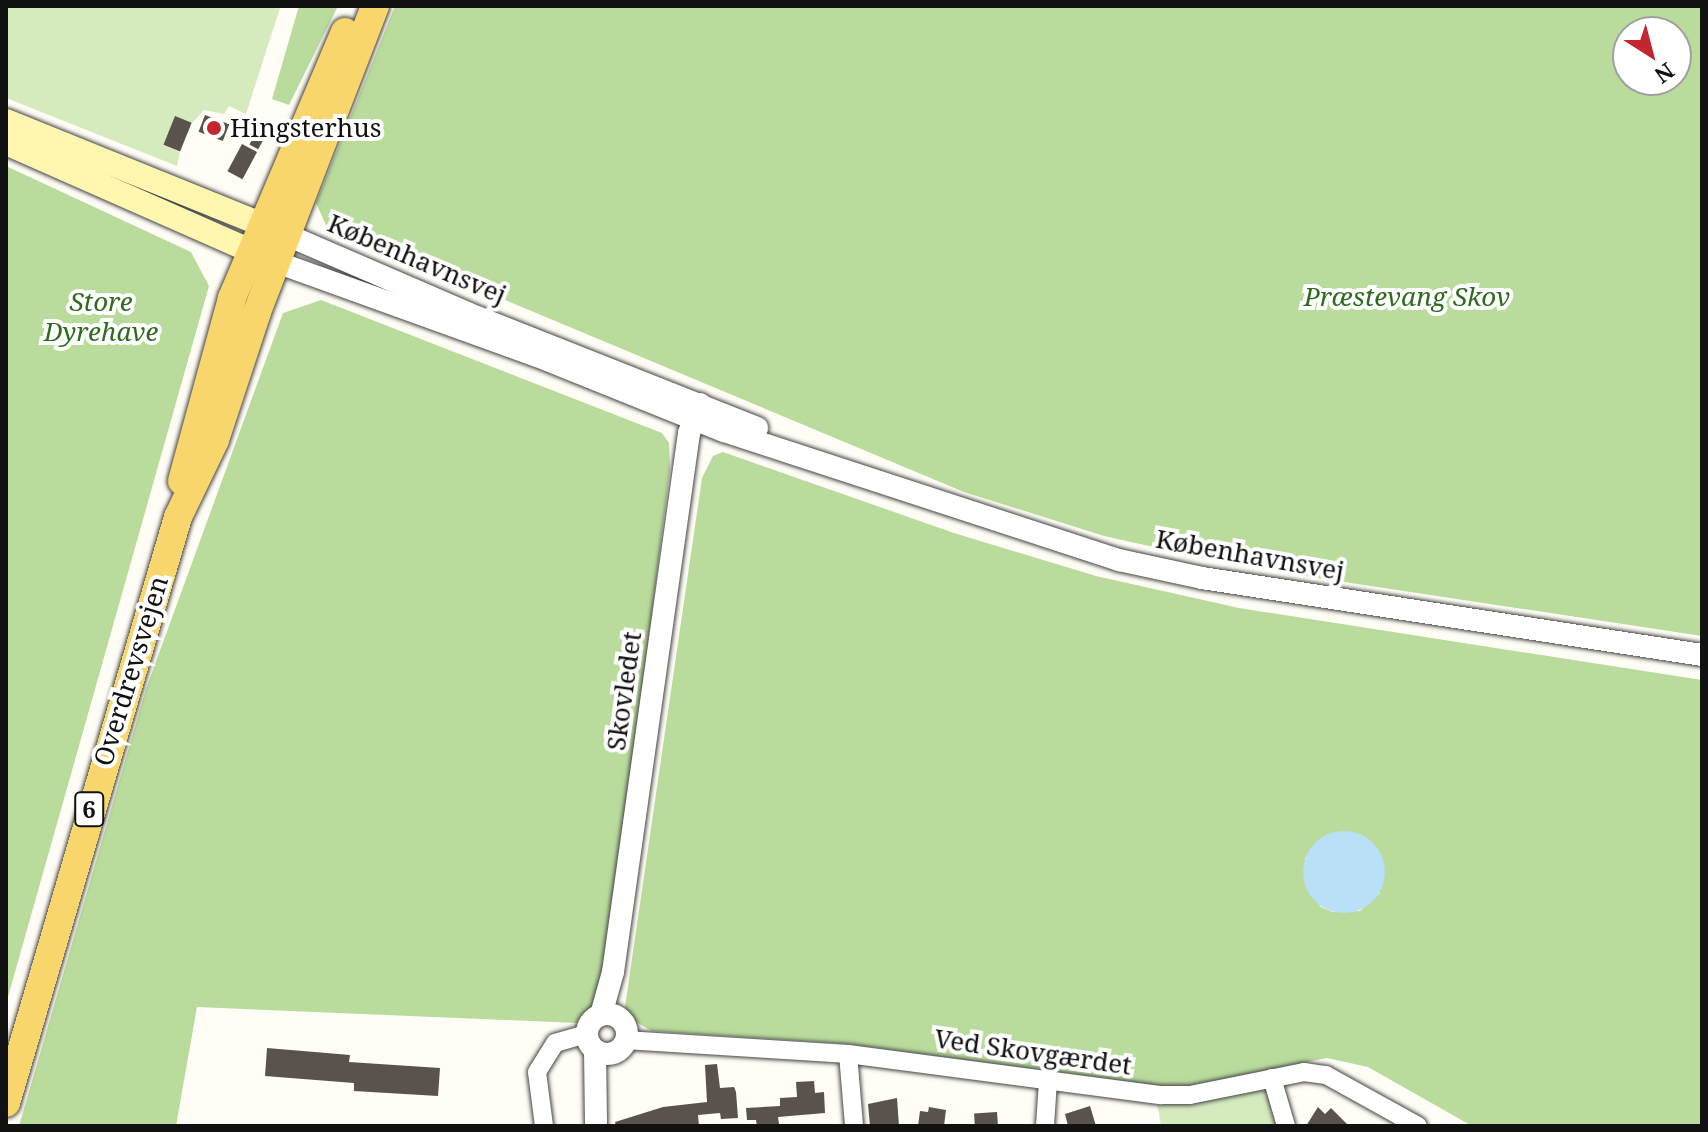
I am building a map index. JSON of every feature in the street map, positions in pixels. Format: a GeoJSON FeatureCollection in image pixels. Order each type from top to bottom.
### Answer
{"type":"FeatureCollection","features":[{"type":"Feature","properties":{"kind":"main road","name":"Overdrevsvejen"},"geometry":{"type":"LineString","coordinates":[[6,1103],[178,517],[215,355],[274,230],[356,6]]}},
{"type":"Feature","properties":{"kind":"main road","name":"Overdrevsvejen"},"geometry":{"type":"LineString","coordinates":[[274,230],[375,6]]}},
{"type":"Feature","properties":{"kind":"main road","name":"Københavnsvej"},"geometry":{"type":"LineString","coordinates":[[6,121],[274,230]]}},
{"type":"Feature","properties":{"kind":"main road","name":"Københavnsvej"},"geometry":{"type":"LineString","coordinates":[[6,143],[263,257]]}},
{"type":"Feature","properties":{"kind":"main road","name":"Overdrevsvejen"},"geometry":{"type":"LineString","coordinates":[[178,517],[215,440],[263,257]]}},
{"type":"Feature","properties":{"kind":"street","name":"Københavnsvej"},"geometry":{"type":"LineString","coordinates":[[274,230],[801,457],[1054,542],[1146,566],[1702,655]]}},
{"type":"Feature","properties":{"kind":"street","name":"Københavnsvej"},"geometry":{"type":"LineString","coordinates":[[263,257],[697,411]]}},
{"type":"Feature","properties":{"kind":"street","name":"Skovledet"},"geometry":{"type":"LineString","coordinates":[[607,1015],[697,411]]}},
{"type":"Feature","properties":{"kind":"street"},"geometry":{"type":"LineString","coordinates":[[544,1126],[537,1072],[555,1043],[605,1044],[625,1025],[607,1015],[605,1044],[596,1124]]}},
{"type":"Feature","properties":{"kind":"street","name":"Ved Skovgærdet"},"geometry":{"type":"LineString","coordinates":[[605,1044],[848,1054],[1048,1081],[1190,1095],[1272,1078],[1326,1075],[1418,1126]]}},
{"type":"Feature","properties":{"kind":"street"},"geometry":{"type":"LineString","coordinates":[[848,1054],[854,1126]]}},
{"type":"Feature","properties":{"kind":"street"},"geometry":{"type":"LineString","coordinates":[[1272,1078],[1286,1126]]}},
{"type":"Feature","properties":{"kind":"street"},"geometry":{"type":"LineString","coordinates":[[1045,1126],[1048,1081]]}},
{"type":"Feature","properties":{"kind":"green space"},"geometry":{"type":"Polygon","coordinates":[[[6,6],[280,8],[246,114],[229,106],[224,114],[204,110],[192,123],[175,117],[163,145],[180,152],[177,166],[6,98],[6,6]]]}},
{"type":"Feature","properties":{"kind":"green space"},"geometry":{"type":"Polygon","coordinates":[[[299,6],[338,6],[289,105],[272,99],[299,6]]]}},
{"type":"Feature","properties":{"kind":"green space","name":"Præstevang Skov"},"geometry":{"type":"Polygon","coordinates":[[[395,6],[1702,6],[1702,636],[1239,566],[1104,536],[964,492],[326,225],[316,203],[395,6]]]}},
{"type":"Feature","properties":{"kind":"green space","name":"Store Dyrehave"},"geometry":{"type":"Polygon","coordinates":[[[6,166],[191,252],[209,286],[6,1004],[6,166]]]}},
{"type":"Feature","properties":{"kind":"green space"},"geometry":{"type":"Polygon","coordinates":[[[321,300],[662,433],[669,443],[670,469],[606,977],[594,1006],[577,1023],[197,1007],[176,1126],[19,1126],[146,689],[283,313],[321,300]]]}},
{"type":"Feature","properties":{"kind":"green space"},"geometry":{"type":"Polygon","coordinates":[[[723,452],[954,533],[1096,576],[1239,608],[1702,680],[1702,1126],[1472,1126],[1368,1067],[1327,1058],[1188,1086],[1154,1085],[847,1044],[652,1031],[636,1022],[625,1007],[702,478],[713,456],[723,452]],[[1323,837],[1305,858],[1305,885],[1321,907],[1333,912],[1360,911],[1380,893],[1323,837]]]}},
{"type":"Feature","properties":{"kind":"green space"},"geometry":{"type":"Polygon","coordinates":[[[1265,1088],[1272,1093],[1283,1126],[1161,1126],[1157,1103],[1190,1104],[1265,1088]]]}},
{"type":"Feature","properties":{"kind":"water"},"geometry":{"type":"Polygon","coordinates":[[[1344,831],[1360,834],[1373,843],[1382,856],[1385,872],[1382,888],[1373,901],[1360,910],[1344,913],[1328,910],[1315,901],[1306,888],[1303,872],[1306,856],[1315,843],[1328,834],[1344,831]]]}},
{"type":"Feature","properties":{"kind":"building","name":"Hingsterhus"},"geometry":{"type":"Polygon","coordinates":[[[205,115],[229,124],[223,141],[199,132],[205,115]]]}},
{"type":"Feature","properties":{"kind":"building"},"geometry":{"type":"Polygon","coordinates":[[[175,116],[192,123],[180,151],[163,145],[175,116]]]}},
{"type":"Feature","properties":{"kind":"building"},"geometry":{"type":"Polygon","coordinates":[[[263,120],[272,125],[258,149],[249,144],[263,120]]]}},
{"type":"Feature","properties":{"kind":"building"},"geometry":{"type":"Polygon","coordinates":[[[242,144],[257,152],[242,179],[227,171],[242,144]]]}},
{"type":"Feature","properties":{"kind":"building"},"geometry":{"type":"Polygon","coordinates":[[[267,1048],[350,1055],[349,1062],[440,1068],[438,1096],[354,1091],[354,1083],[265,1076],[267,1048]]]}},
{"type":"Feature","properties":{"kind":"building"},"geometry":{"type":"Polygon","coordinates":[[[717,1064],[720,1088],[734,1087],[736,1092],[738,1118],[721,1119],[720,1113],[698,1115],[699,1126],[616,1126],[615,1122],[663,1107],[707,1102],[705,1065],[717,1064]]]}},
{"type":"Feature","properties":{"kind":"building"},"geometry":{"type":"Polygon","coordinates":[[[814,1081],[815,1093],[824,1092],[825,1113],[778,1117],[779,1124],[757,1126],[756,1120],[747,1120],[746,1108],[780,1106],[780,1098],[797,1097],[796,1082],[814,1081]]]}},
{"type":"Feature","properties":{"kind":"building"},"geometry":{"type":"Polygon","coordinates":[[[897,1098],[899,1126],[870,1126],[868,1104],[897,1098]]]}},
{"type":"Feature","properties":{"kind":"building"},"geometry":{"type":"Polygon","coordinates":[[[1090,1106],[1096,1126],[1068,1126],[1065,1114],[1090,1106]]]}},
{"type":"Feature","properties":{"kind":"building"},"geometry":{"type":"Polygon","coordinates":[[[929,1107],[946,1110],[944,1126],[918,1126],[920,1111],[928,1112],[929,1107]]]}},
{"type":"Feature","properties":{"kind":"building"},"geometry":{"type":"Polygon","coordinates":[[[1318,1107],[1325,1114],[1331,1108],[1349,1126],[1306,1126],[1318,1107]]]}},
{"type":"Feature","properties":{"kind":"building"},"geometry":{"type":"Polygon","coordinates":[[[997,1112],[998,1126],[975,1126],[974,1114],[997,1112]]]}},
{"type":"Feature","properties":{"kind":"place","name":"Hingsterhus"},"geometry":{"type":"Point","coordinates":[214,128]}}]}
